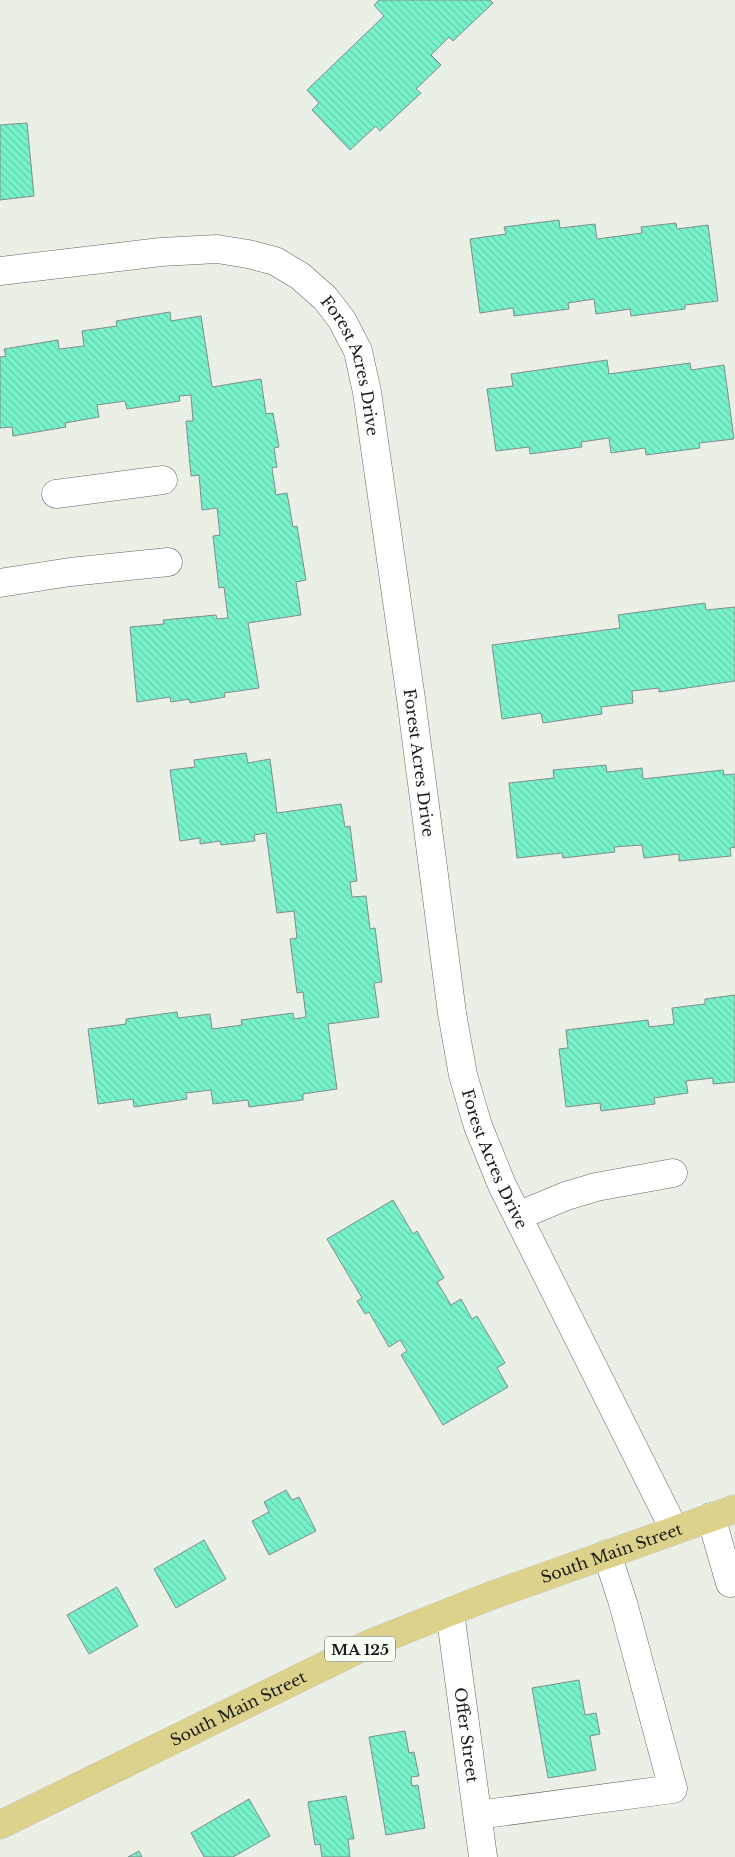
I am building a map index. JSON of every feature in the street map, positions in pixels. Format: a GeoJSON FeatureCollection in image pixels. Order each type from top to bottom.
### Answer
{"type":"FeatureCollection","features":[{"type":"Feature","properties":{"kind":"main road","name":"South Main Street"},"geometry":{"type":"LineString","coordinates":[[0,1825],[369,1644],[674,1529],[723,1513]]}},
{"type":"Feature","properties":{"kind":"street","name":"Forest Acres Drive"},"geometry":{"type":"LineString","coordinates":[[0,271],[161,252],[217,249],[275,261],[300,276],[326,298],[342,320],[358,351],[367,392],[452,1013],[463,1075],[478,1126],[502,1185],[674,1529]]}},
{"type":"Feature","properties":{"kind":"street"},"geometry":{"type":"LineString","coordinates":[[56,494],[164,480]]}},
{"type":"Feature","properties":{"kind":"street"},"geometry":{"type":"LineString","coordinates":[[0,583],[70,572],[168,562]]}},
{"type":"Feature","properties":{"kind":"street"},"geometry":{"type":"LineString","coordinates":[[518,1216],[566,1196],[589,1189],[673,1173]]}},
{"type":"Feature","properties":{"kind":"street"},"geometry":{"type":"LineString","coordinates":[[723,1513],[730,1583],[735,1582]]}},
{"type":"Feature","properties":{"kind":"street"},"geometry":{"type":"LineString","coordinates":[[478,1815],[673,1789],[623,1603],[607,1554]]}},
{"type":"Feature","properties":{"kind":"street","name":"Offer Street"},"geometry":{"type":"LineString","coordinates":[[450,1612],[484,1857]]}},
{"type":"Feature","properties":{"kind":"building"},"geometry":{"type":"Polygon","coordinates":[[[379,0],[490,0],[493,3],[453,41],[449,37],[431,55],[441,65],[416,89],[421,93],[380,131],[376,126],[350,150],[312,110],[319,103],[307,90],[384,16],[374,5],[379,0]]]}},
{"type":"Feature","properties":{"kind":"building"},"geometry":{"type":"Polygon","coordinates":[[[27,123],[34,196],[0,200],[0,125],[27,123]]]}},
{"type":"Feature","properties":{"kind":"building"},"geometry":{"type":"Polygon","coordinates":[[[559,220],[560,228],[595,224],[597,239],[642,233],[641,227],[676,223],[677,229],[708,225],[718,301],[685,305],[685,309],[631,316],[630,309],[596,314],[594,299],[568,303],[569,309],[514,316],[513,308],[480,313],[470,239],[506,234],[504,227],[559,220]]]}},
{"type":"Feature","properties":{"kind":"building"},"geometry":{"type":"Polygon","coordinates":[[[170,312],[171,321],[201,316],[212,387],[261,379],[266,414],[273,413],[279,447],[274,448],[277,467],[272,468],[276,495],[287,493],[293,527],[297,526],[306,580],[296,582],[301,615],[248,623],[259,688],[224,693],[225,697],[190,703],[189,699],[171,702],[170,697],[137,702],[130,627],[164,624],[163,620],[216,615],[217,619],[228,618],[224,587],[219,588],[213,536],[220,535],[217,508],[202,510],[199,475],[191,476],[186,421],[193,421],[191,395],[179,396],[180,401],[127,409],[125,401],[97,405],[99,417],[65,423],[66,427],[13,436],[12,427],[0,428],[0,357],[6,356],[4,349],[58,340],[59,349],[84,346],[82,331],[117,326],[116,321],[170,312]]]}},
{"type":"Feature","properties":{"kind":"building"},"geometry":{"type":"Polygon","coordinates":[[[607,360],[609,374],[690,363],[691,370],[724,365],[734,439],[699,443],[700,448],[646,455],[645,448],[611,453],[609,438],[581,442],[582,447],[530,454],[529,447],[496,451],[487,389],[513,386],[511,374],[607,360]]]}},
{"type":"Feature","properties":{"kind":"building"},"geometry":{"type":"Polygon","coordinates":[[[705,603],[706,610],[735,607],[735,681],[659,692],[659,688],[632,691],[633,703],[601,707],[602,714],[543,723],[541,713],[502,719],[492,645],[620,628],[618,615],[705,603]]]}},
{"type":"Feature","properties":{"kind":"building"},"geometry":{"type":"Polygon","coordinates":[[[246,753],[248,763],[270,759],[277,813],[341,804],[345,827],[350,826],[357,881],[350,882],[352,897],[366,896],[370,929],[375,928],[382,982],[374,983],[379,1017],[328,1024],[337,1089],[303,1094],[303,1100],[249,1107],[248,1100],[213,1104],[211,1090],[186,1093],[187,1099],[134,1107],[133,1099],[98,1104],[88,1029],[126,1024],[126,1019],[177,1012],[178,1018],[210,1014],[212,1029],[242,1025],[241,1020],[293,1013],[294,1019],[306,1017],[303,992],[297,993],[290,939],[297,938],[294,911],[277,913],[266,833],[254,835],[255,841],[221,845],[220,841],[200,844],[200,838],[180,841],[170,770],[195,767],[194,760],[246,753]]]}},
{"type":"Feature","properties":{"kind":"building"},"geometry":{"type":"Polygon","coordinates":[[[606,765],[607,772],[642,768],[643,779],[723,770],[724,775],[735,774],[735,847],[730,848],[731,856],[679,861],[679,854],[644,858],[642,845],[614,847],[615,852],[563,858],[562,853],[517,858],[509,783],[554,778],[553,770],[606,765]]]}},
{"type":"Feature","properties":{"kind":"building"},"geometry":{"type":"Polygon","coordinates":[[[735,995],[735,1082],[713,1084],[713,1078],[686,1081],[688,1093],[654,1098],[655,1104],[601,1111],[600,1103],[566,1107],[559,1049],[568,1048],[566,1030],[648,1020],[649,1027],[674,1024],[672,1008],[705,1004],[705,999],[735,995]]]}},
{"type":"Feature","properties":{"kind":"building"},"geometry":{"type":"Polygon","coordinates":[[[393,1200],[413,1234],[417,1231],[444,1278],[437,1282],[451,1305],[461,1299],[472,1319],[477,1316],[505,1363],[497,1368],[508,1387],[443,1425],[401,1355],[407,1351],[400,1340],[389,1347],[369,1312],[365,1314],[357,1301],[362,1298],[327,1239],[393,1200]]]}},
{"type":"Feature","properties":{"kind":"building"},"geometry":{"type":"Polygon","coordinates":[[[286,1490],[292,1500],[299,1497],[316,1531],[269,1555],[252,1521],[269,1512],[264,1502],[286,1490]]]}},
{"type":"Feature","properties":{"kind":"building"},"geometry":{"type":"Polygon","coordinates":[[[204,1540],[226,1579],[176,1608],[154,1569],[204,1540]]]}},
{"type":"Feature","properties":{"kind":"building"},"geometry":{"type":"Polygon","coordinates":[[[117,1587],[138,1626],[89,1654],[67,1615],[117,1587]]]}},
{"type":"Feature","properties":{"kind":"building"},"geometry":{"type":"Polygon","coordinates":[[[579,1680],[585,1715],[596,1713],[600,1734],[590,1736],[596,1770],[548,1778],[532,1688],[579,1680]]]}},
{"type":"Feature","properties":{"kind":"building"},"geometry":{"type":"Polygon","coordinates":[[[405,1731],[409,1753],[414,1752],[419,1776],[411,1777],[412,1786],[418,1785],[425,1828],[386,1835],[369,1737],[405,1731]]]}},
{"type":"Feature","properties":{"kind":"building"},"geometry":{"type":"Polygon","coordinates":[[[346,1796],[354,1839],[348,1839],[350,1857],[322,1857],[320,1844],[315,1845],[308,1802],[346,1796]]]}},
{"type":"Feature","properties":{"kind":"building"},"geometry":{"type":"Polygon","coordinates":[[[249,1799],[270,1836],[233,1857],[204,1857],[191,1833],[249,1799]]]}},
{"type":"Feature","properties":{"kind":"building"},"geometry":{"type":"Polygon","coordinates":[[[139,1851],[142,1857],[128,1857],[139,1851]]]}}]}
